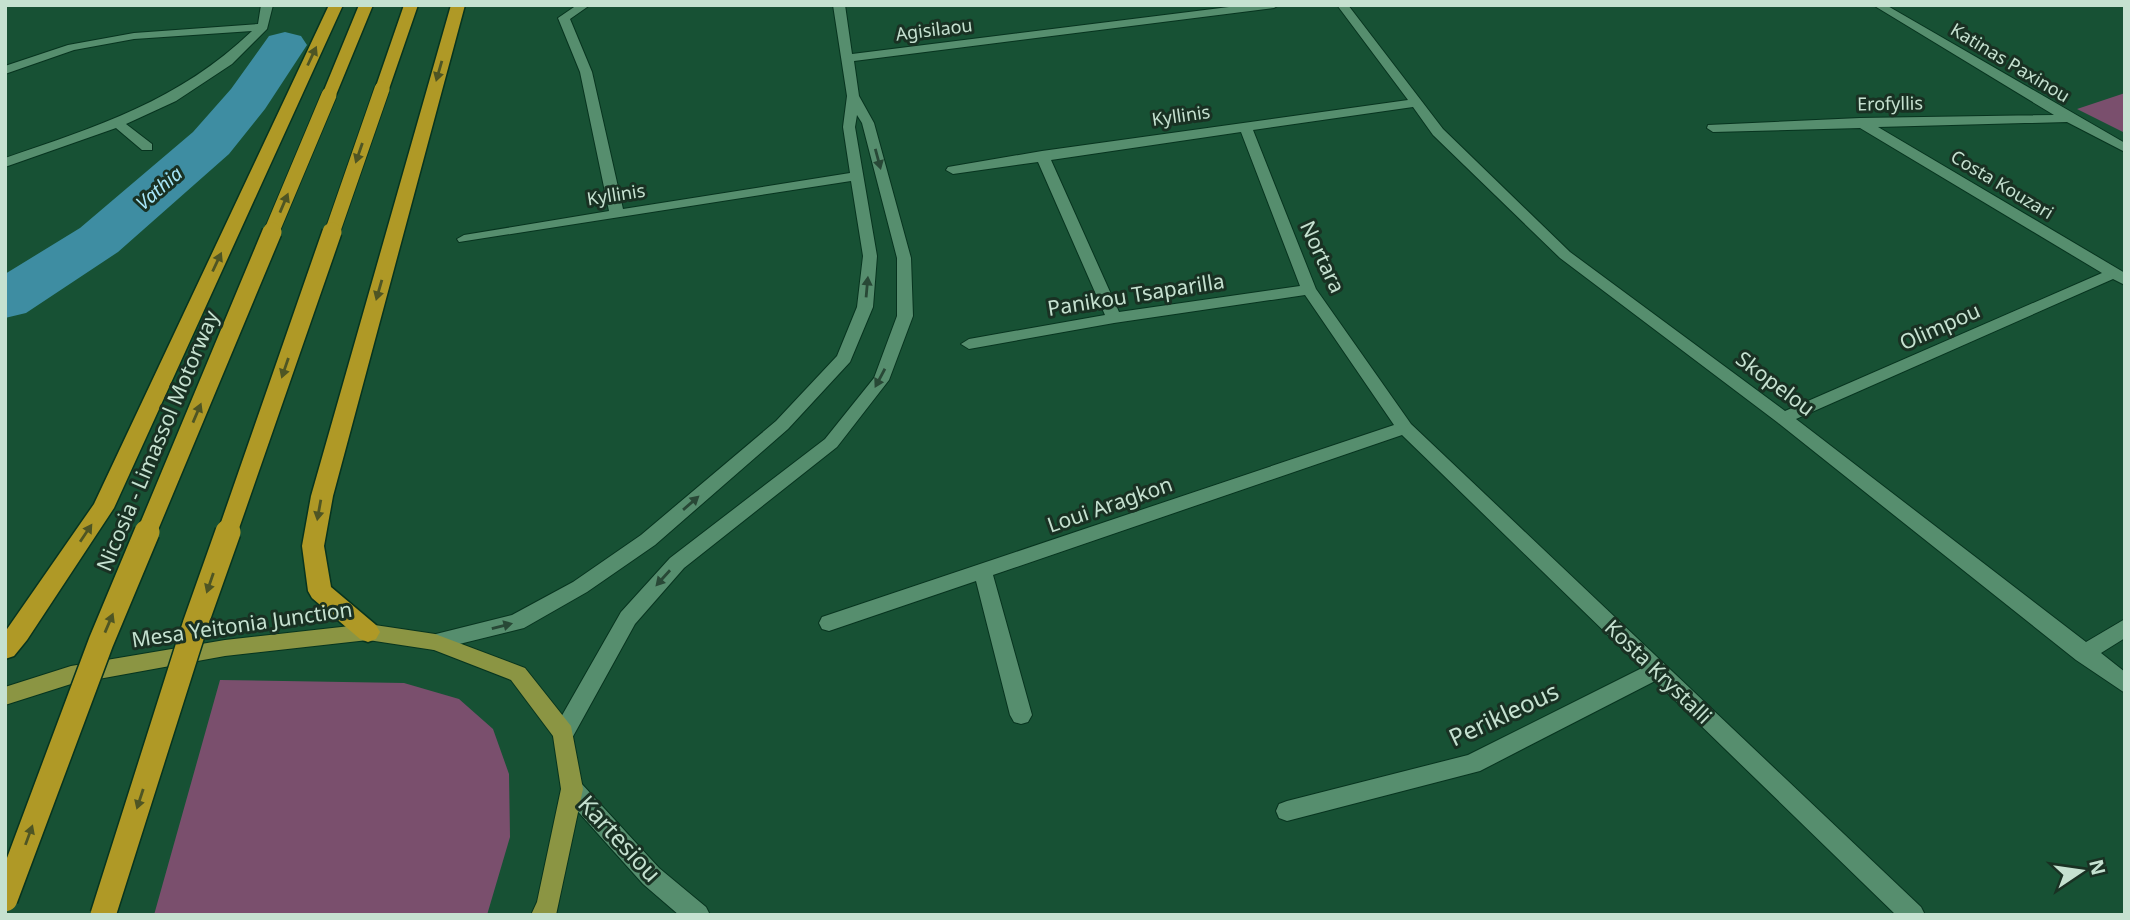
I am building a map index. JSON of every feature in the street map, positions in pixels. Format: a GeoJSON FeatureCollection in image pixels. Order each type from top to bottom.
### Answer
{"type":"FeatureCollection","features":[{"type":"Feature","properties":{"kind":"highway"},"geometry":{"type":"LineString","coordinates":[[5,649],[19,633],[103,508],[336,5]]}},
{"type":"Feature","properties":{"kind":"highway","name":"Nicosia - Limassol Motorway"},"geometry":{"type":"LineString","coordinates":[[5,899],[102,642],[366,5]]}},
{"type":"Feature","properties":{"kind":"highway"},"geometry":{"type":"LineString","coordinates":[[103,915],[195,625],[411,5]]}},
{"type":"Feature","properties":{"kind":"highway"},"geometry":{"type":"LineString","coordinates":[[368,632],[320,591],[313,546],[321,496],[458,5]]}},
{"type":"Feature","properties":{"kind":"main road","name":"Mesa Yeitonia Junction"},"geometry":{"type":"LineString","coordinates":[[5,696],[71,675],[212,650],[368,632],[435,642],[518,674],[563,733],[572,789],[544,915]]}},
{"type":"Feature","properties":{"kind":"street"},"geometry":{"type":"LineString","coordinates":[[5,163],[117,123],[183,91],[228,61],[262,27],[267,5]]}},
{"type":"Feature","properties":{"kind":"street"},"geometry":{"type":"LineString","coordinates":[[435,642],[517,622],[580,587],[649,540],[782,425],[844,358],[865,307],[870,256],[849,127],[853,96],[839,5]]}},
{"type":"Feature","properties":{"kind":"street","name":"Agisilaou"},"geometry":{"type":"LineString","coordinates":[[849,58],[1274,5]]}},
{"type":"Feature","properties":{"kind":"street","name":"Skopelou"},"geometry":{"type":"LineString","coordinates":[[1342,5],[1438,132],[1565,255],[1783,418],[2083,654],[2125,684]]}},
{"type":"Feature","properties":{"kind":"street","name":"Katinas Paxinou"},"geometry":{"type":"LineString","coordinates":[[1878,5],[2068,118],[2125,148]]}},
{"type":"Feature","properties":{"kind":"street"},"geometry":{"type":"LineString","coordinates":[[581,6],[564,18],[586,72],[617,214]]}},
{"type":"Feature","properties":{"kind":"street"},"geometry":{"type":"LineString","coordinates":[[5,70],[72,47],[134,36],[262,27]]}},
{"type":"Feature","properties":{"kind":"street"},"geometry":{"type":"LineString","coordinates":[[563,733],[628,618],[677,563],[831,443],[881,380],[905,316],[904,258],[868,123],[853,96]]}},
{"type":"Feature","properties":{"kind":"street","name":"Kyllinis"},"geometry":{"type":"LineString","coordinates":[[953,170],[1415,103]]}},
{"type":"Feature","properties":{"kind":"street","name":"Erofyllis"},"geometry":{"type":"LineString","coordinates":[[1713,128],[2068,118]]}},
{"type":"Feature","properties":{"kind":"street","name":"Costa Kouzari"},"geometry":{"type":"LineString","coordinates":[[1860,122],[2119,277]]}},
{"type":"Feature","properties":{"kind":"street"},"geometry":{"type":"LineString","coordinates":[[117,123],[147,147]]}},
{"type":"Feature","properties":{"kind":"street","name":"Nortara"},"geometry":{"type":"LineString","coordinates":[[1245,127],[1309,290],[1405,428]]}},
{"type":"Feature","properties":{"kind":"street"},"geometry":{"type":"LineString","coordinates":[[1042,155],[1114,318]]}},
{"type":"Feature","properties":{"kind":"street","name":"Kyllinis"},"geometry":{"type":"LineString","coordinates":[[464,239],[858,176]]}},
{"type":"Feature","properties":{"kind":"street","name":"Olimpou"},"geometry":{"type":"LineString","coordinates":[[1783,418],[2119,277]]}},
{"type":"Feature","properties":{"kind":"street","name":"Panikou Tsaparilla"},"geometry":{"type":"LineString","coordinates":[[969,344],[1114,318],[1309,290]]}},
{"type":"Feature","properties":{"kind":"street","name":"Loui Aragkon"},"geometry":{"type":"LineString","coordinates":[[829,623],[1405,428]]}},
{"type":"Feature","properties":{"kind":"street","name":"Kosta Krystalli"},"geometry":{"type":"LineString","coordinates":[[1405,428],[1913,915]]}},
{"type":"Feature","properties":{"kind":"street"},"geometry":{"type":"LineString","coordinates":[[983,572],[1021,715]]}},
{"type":"Feature","properties":{"kind":"street"},"geometry":{"type":"LineString","coordinates":[[2083,654],[2125,627]]}},
{"type":"Feature","properties":{"kind":"street","name":"Perikleous"},"geometry":{"type":"LineString","coordinates":[[1287,811],[1472,764],[1656,671]]}},
{"type":"Feature","properties":{"kind":"street","name":"Kartesiou"},"geometry":{"type":"LineString","coordinates":[[572,789],[650,876],[698,915]]}},
{"type":"Feature","properties":{"kind":"shaded area"},"geometry":{"type":"Polygon","coordinates":[[[2125,93],[2125,133],[2077,109],[2125,93]]]}},
{"type":"Feature","properties":{"kind":"shaded area"},"geometry":{"type":"Polygon","coordinates":[[[220,680],[404,683],[459,699],[493,729],[509,774],[510,837],[487,915],[154,915],[220,680]]]}},
{"type":"Feature","properties":{"kind":"waterway","name":"Vathia"},"geometry":{"type":"LineString","coordinates":[[5,300],[99,240],[211,143],[248,99],[285,45]]}}]}
